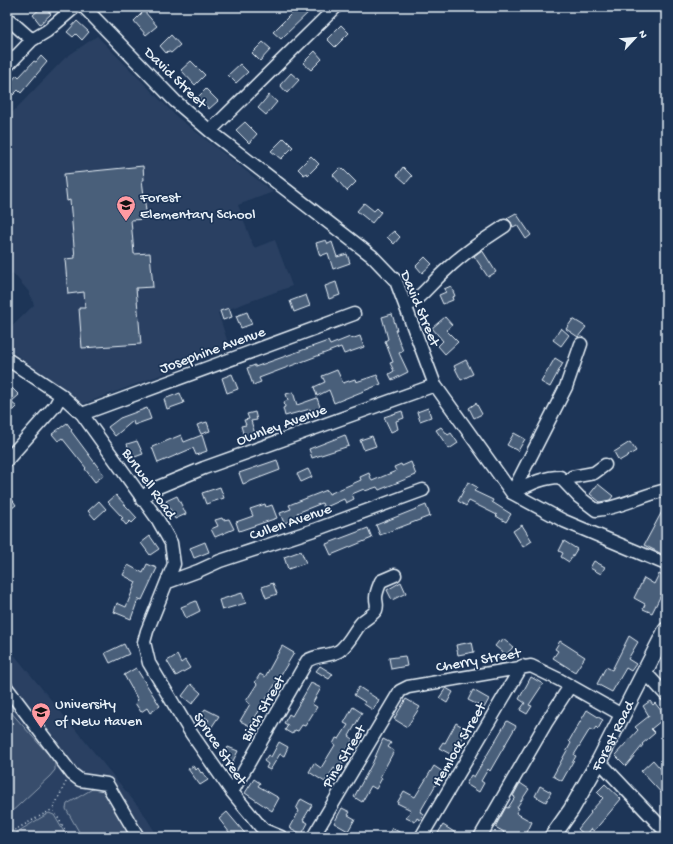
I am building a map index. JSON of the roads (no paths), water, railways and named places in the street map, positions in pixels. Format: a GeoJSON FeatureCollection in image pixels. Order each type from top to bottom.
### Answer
{"type":"FeatureCollection","features":[{"type":"Feature","properties":{"kind":"main road","name":"Forest Road"},"geometry":{"type":"LineString","coordinates":[[552,837],[571,810],[599,761],[666,630]]}},
{"type":"Feature","properties":{"kind":"street"},"geometry":{"type":"LineString","coordinates":[[7,66],[32,40],[47,31],[75,7]]}},
{"type":"Feature","properties":{"kind":"street","name":"David Street"},"geometry":{"type":"LineString","coordinates":[[84,7],[175,101],[210,132],[372,256],[396,281],[435,385],[512,493],[564,521],[666,564]]}},
{"type":"Feature","properties":{"kind":"street"},"geometry":{"type":"LineString","coordinates":[[210,132],[336,7]]}},
{"type":"Feature","properties":{"kind":"street"},"geometry":{"type":"LineString","coordinates":[[7,18],[32,40]]}},
{"type":"Feature","properties":{"kind":"street"},"geometry":{"type":"LineString","coordinates":[[406,307],[414,302],[453,263],[479,242],[505,226]]}},
{"type":"Feature","properties":{"kind":"street","name":"Josephine Avenue"},"geometry":{"type":"LineString","coordinates":[[82,414],[354,314]]}},
{"type":"Feature","properties":{"kind":"street"},"geometry":{"type":"LineString","coordinates":[[512,493],[566,387],[581,344]]}},
{"type":"Feature","properties":{"kind":"street","name":"Burwell Road"},"geometry":{"type":"LineString","coordinates":[[7,359],[61,395],[82,414],[142,500],[162,525],[173,548],[174,564],[168,582],[147,630],[144,642],[149,663]]}},
{"type":"Feature","properties":{"kind":"street","name":"Ownley Avenue"},"geometry":{"type":"LineString","coordinates":[[142,500],[151,490],[204,468],[435,385]]}},
{"type":"Feature","properties":{"kind":"street"},"geometry":{"type":"LineString","coordinates":[[7,460],[55,406],[61,395]]}},
{"type":"Feature","properties":{"kind":"street"},"geometry":{"type":"LineString","coordinates":[[567,483],[572,477],[594,473],[605,465]]}},
{"type":"Feature","properties":{"kind":"street"},"geometry":{"type":"LineString","coordinates":[[512,493],[551,477],[560,477],[579,497],[596,510],[611,509],[646,494],[666,490]]}},
{"type":"Feature","properties":{"kind":"street","name":"Cullen Avenue"},"geometry":{"type":"LineString","coordinates":[[168,582],[220,561],[317,529],[423,490]]}},
{"type":"Feature","properties":{"kind":"street","name":"Birch Street"},"geometry":{"type":"LineString","coordinates":[[232,792],[307,661],[313,657],[331,655],[340,650],[351,640],[358,627],[375,612],[377,605],[376,592],[381,581],[395,575]]}},
{"type":"Feature","properties":{"kind":"street","name":"Spruce Street"},"geometry":{"type":"LineString","coordinates":[[149,663],[191,733],[232,792],[264,830],[282,837]]}},
{"type":"Feature","properties":{"kind":"street","name":"Cherry Street"},"geometry":{"type":"LineString","coordinates":[[400,691],[408,687],[522,666],[535,667],[622,715]]}},
{"type":"Feature","properties":{"kind":"street","name":"Hemlock Street"},"geometry":{"type":"LineString","coordinates":[[421,837],[522,666]]}},
{"type":"Feature","properties":{"kind":"street"},"geometry":{"type":"LineString","coordinates":[[645,672],[666,695]]}},
{"type":"Feature","properties":{"kind":"street"},"geometry":{"type":"LineString","coordinates":[[480,837],[570,686]]}},
{"type":"Feature","properties":{"kind":"street"},"geometry":{"type":"LineString","coordinates":[[7,688],[72,774],[80,780],[107,784],[138,837]]}},
{"type":"Feature","properties":{"kind":"street","name":"Pine Street"},"geometry":{"type":"LineString","coordinates":[[314,837],[400,691]]}},
{"type":"Feature","properties":{"kind":"street"},"geometry":{"type":"LineString","coordinates":[[599,761],[666,832]]}},
{"type":"Feature","properties":{"kind":"place","name":"Forest Elementary School"},"geometry":{"type":"Point","coordinates":[126,222]}},
{"type":"Feature","properties":{"kind":"place","name":"University of New Haven"},"geometry":{"type":"Point","coordinates":[41,729]}}]}
